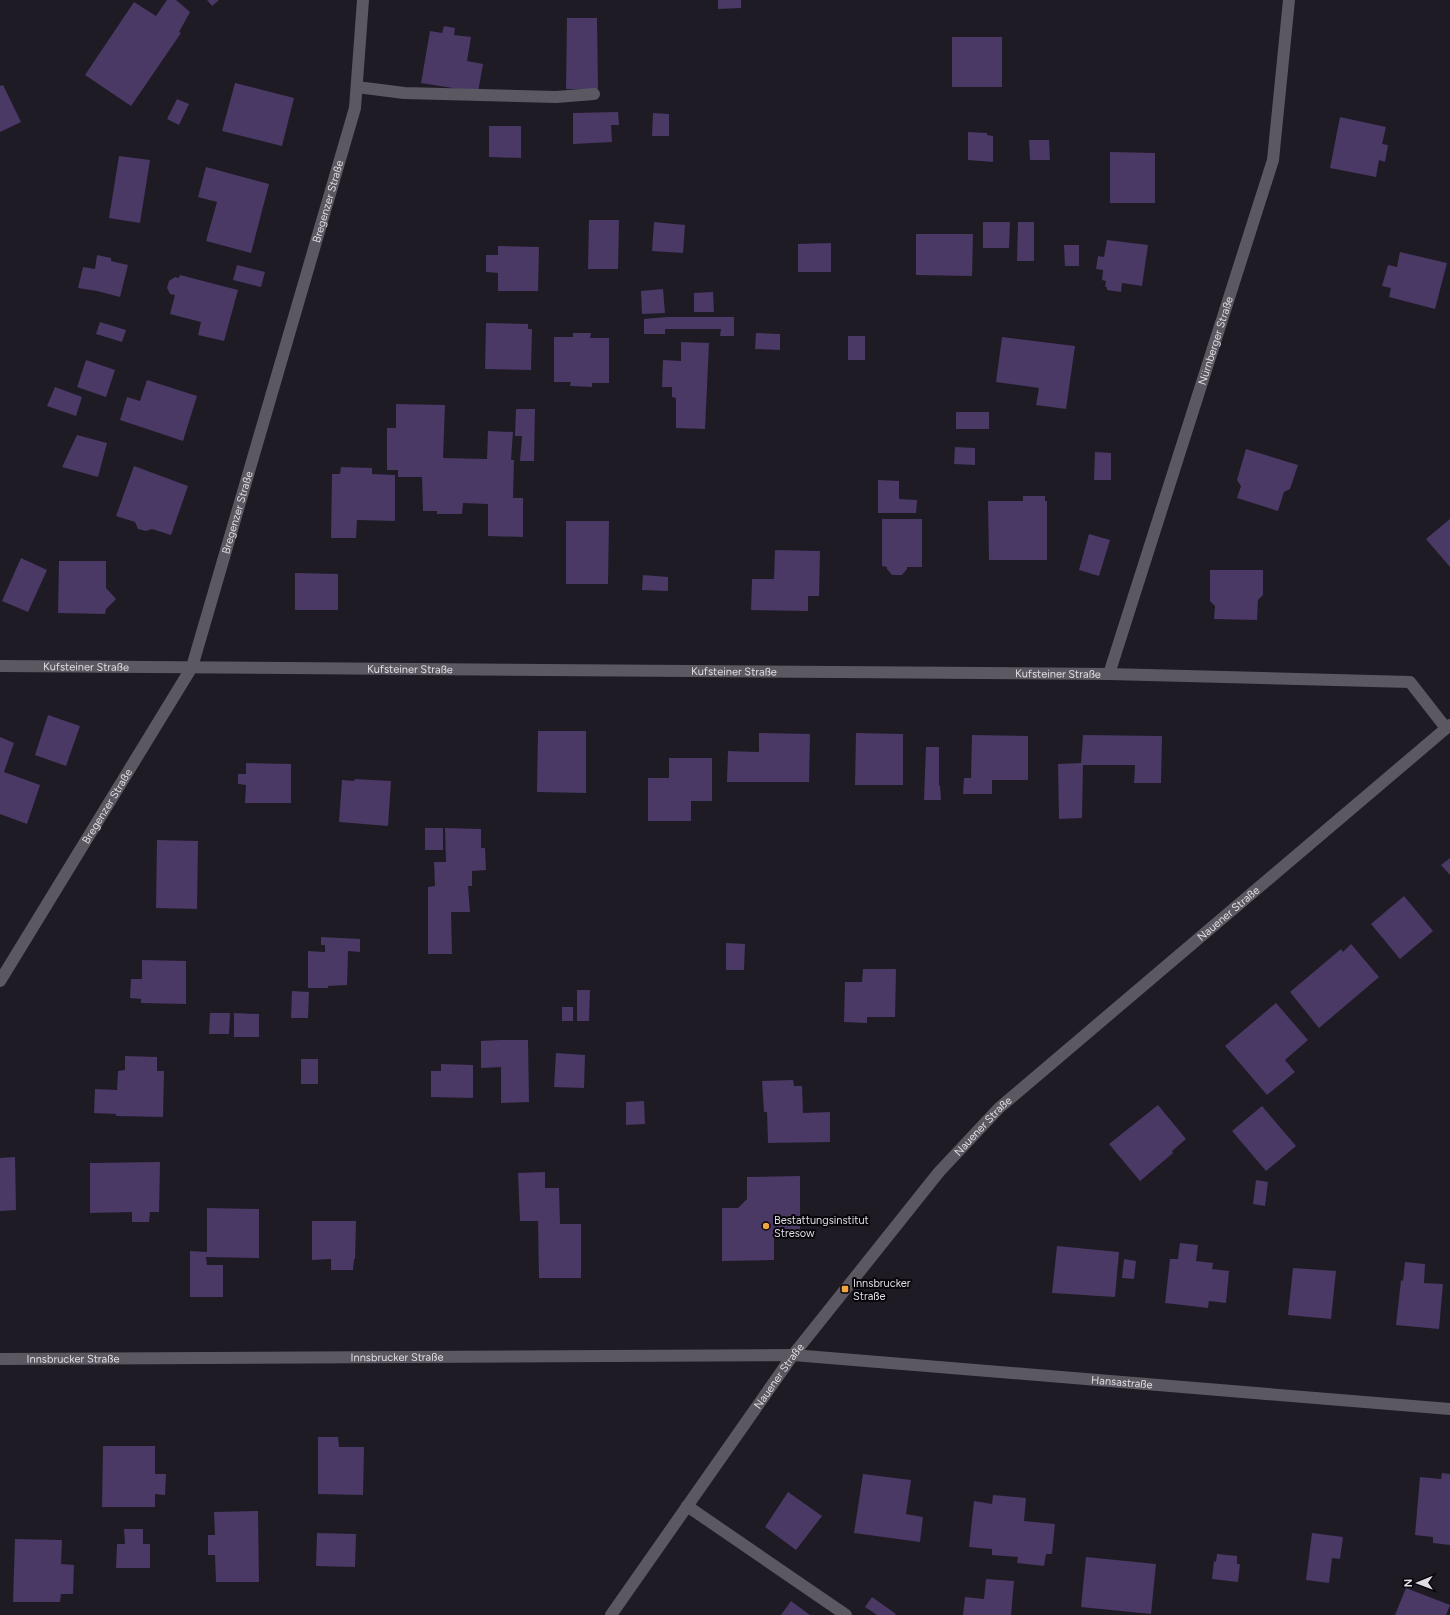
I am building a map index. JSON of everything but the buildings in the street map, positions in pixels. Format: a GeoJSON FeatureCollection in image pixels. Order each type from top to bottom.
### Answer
{"type":"FeatureCollection","features":[{"type":"Feature","properties":{"kind":"street","name":"Bregenzer Straße"},"geometry":{"type":"LineString","coordinates":[[0,981],[192,667],[355,108],[363,0]]}},
{"type":"Feature","properties":{"kind":"street","name":"Nürnberger Straße"},"geometry":{"type":"LineString","coordinates":[[1109,674],[1273,160],[1289,0]]}},
{"type":"Feature","properties":{"kind":"street"},"geometry":{"type":"LineString","coordinates":[[357,88],[419,93],[556,97],[594,94]]}},
{"type":"Feature","properties":{"kind":"street","name":"Kufsteiner Straße"},"geometry":{"type":"LineString","coordinates":[[0,666],[1109,674],[1410,682],[1448,726]]}},
{"type":"Feature","properties":{"kind":"street","name":"Nauener Straße"},"geometry":{"type":"LineString","coordinates":[[611,1615],[793,1355],[939,1172],[999,1108],[1448,726]]}},
{"type":"Feature","properties":{"kind":"street","name":"Innsbrucker Straße"},"geometry":{"type":"LineString","coordinates":[[0,1359],[793,1355]]}},
{"type":"Feature","properties":{"kind":"street","name":"Hansastraße"},"geometry":{"type":"LineString","coordinates":[[793,1355],[1450,1409]]}},
{"type":"Feature","properties":{"kind":"street"},"geometry":{"type":"LineString","coordinates":[[687,1506],[846,1615]]}},
{"type":"Feature","properties":{"kind":"place","name":"Bestattungsinstitut Stresow"},"geometry":{"type":"Point","coordinates":[766,1226]}},
{"type":"Feature","properties":{"kind":"place","name":"Innsbrucker Straße"},"geometry":{"type":"Point","coordinates":[845,1289]}}]}
